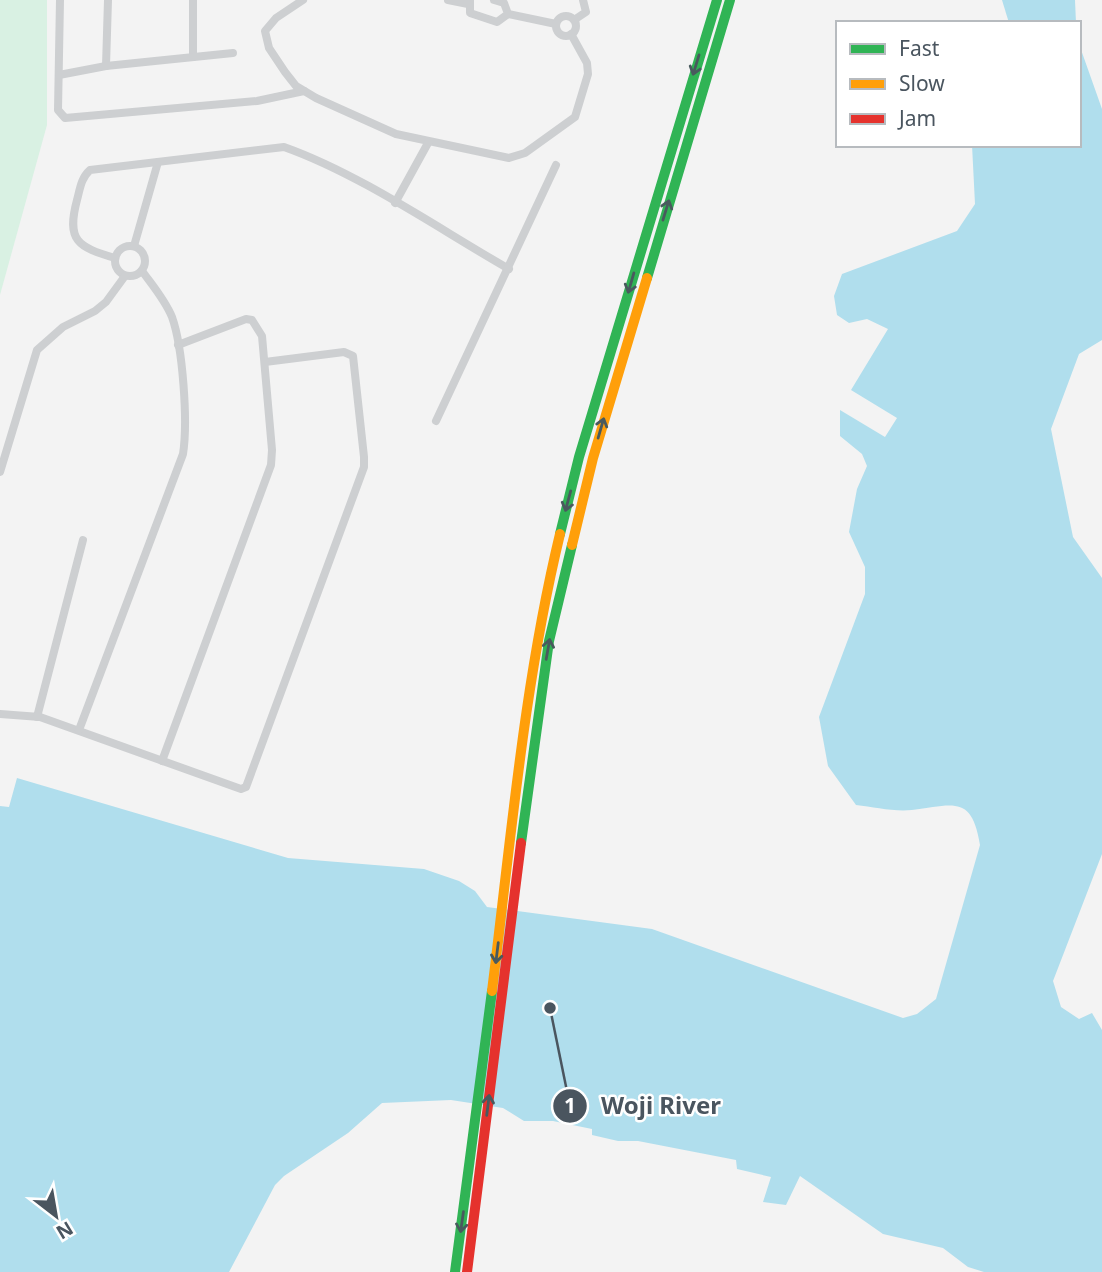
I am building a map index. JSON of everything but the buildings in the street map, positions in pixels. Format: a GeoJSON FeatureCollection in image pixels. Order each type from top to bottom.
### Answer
{"type":"FeatureCollection","features":[{"type":"Feature","properties":{"kind":"main road"},"geometry":{"type":"LineString","coordinates":[[511,886],[536,652],[561,527],[717,0]]}},
{"type":"Feature","properties":{"kind":"main road"},"geometry":{"type":"LineString","coordinates":[[467,1272],[474,1172],[511,886],[538,706],[578,514],[730,0]]}},
{"type":"Feature","properties":{"kind":"main road"},"geometry":{"type":"LineString","coordinates":[[455,1272],[474,1172]]}},
{"type":"Feature","properties":{"kind":"street"},"geometry":{"type":"LineString","coordinates":[[60,0],[58,110],[70,120],[257,101],[304,90]]}},
{"type":"Feature","properties":{"kind":"street"},"geometry":{"type":"LineString","coordinates":[[106,66],[108,0]]}},
{"type":"Feature","properties":{"kind":"street"},"geometry":{"type":"LineString","coordinates":[[192,57],[193,0]]}},
{"type":"Feature","properties":{"kind":"street"},"geometry":{"type":"LineString","coordinates":[[303,0],[268,25],[265,38],[285,72],[304,90],[376,127],[428,143],[509,159],[525,153],[575,117],[588,74],[581,50],[571,34]]}},
{"type":"Feature","properties":{"kind":"street"},"geometry":{"type":"LineString","coordinates":[[447,0],[469,2],[474,16],[496,22],[508,13],[556,24]]}},
{"type":"Feature","properties":{"kind":"street"},"geometry":{"type":"LineString","coordinates":[[494,0],[504,3],[508,13]]}},
{"type":"Feature","properties":{"kind":"street"},"geometry":{"type":"LineString","coordinates":[[574,20],[586,12],[583,0]]}},
{"type":"Feature","properties":{"kind":"street"},"geometry":{"type":"LineString","coordinates":[[556,24],[564,16],[574,20]]}},
{"type":"Feature","properties":{"kind":"street"},"geometry":{"type":"LineString","coordinates":[[571,34],[576,28],[574,20]]}},
{"type":"Feature","properties":{"kind":"street"},"geometry":{"type":"LineString","coordinates":[[556,24],[560,34],[571,34]]}},
{"type":"Feature","properties":{"kind":"street"},"geometry":{"type":"LineString","coordinates":[[59,75],[106,66],[233,53]]}},
{"type":"Feature","properties":{"kind":"street"},"geometry":{"type":"LineString","coordinates":[[395,203],[428,143]]}},
{"type":"Feature","properties":{"kind":"street"},"geometry":{"type":"LineString","coordinates":[[115,258],[84,249],[72,231],[71,222],[83,176],[90,170],[284,147],[304,154],[395,203],[509,269]]}},
{"type":"Feature","properties":{"kind":"street"},"geometry":{"type":"LineString","coordinates":[[134,246],[158,162]]}},
{"type":"Feature","properties":{"kind":"street"},"geometry":{"type":"LineString","coordinates":[[436,421],[556,165]]}},
{"type":"Feature","properties":{"kind":"street"},"geometry":{"type":"LineString","coordinates":[[134,246],[145,256],[142,271],[135,276],[124,276],[117,269],[115,258],[120,250],[134,246]]}},
{"type":"Feature","properties":{"kind":"street"},"geometry":{"type":"LineString","coordinates":[[79,730],[183,454],[186,437],[178,345],[173,319],[163,299],[142,271]]}},
{"type":"Feature","properties":{"kind":"street"},"geometry":{"type":"LineString","coordinates":[[0,472],[37,350],[46,338],[63,327],[96,312],[124,276]]}},
{"type":"Feature","properties":{"kind":"street"},"geometry":{"type":"LineString","coordinates":[[162,761],[271,466],[262,336],[252,320],[246,318],[178,345]]}},
{"type":"Feature","properties":{"kind":"street"},"geometry":{"type":"LineString","coordinates":[[0,714],[37,716],[241,789],[246,787],[363,467],[353,356],[344,352],[265,362]]}},
{"type":"Feature","properties":{"kind":"street"},"geometry":{"type":"LineString","coordinates":[[37,716],[83,540]]}},
{"type":"Feature","properties":{"kind":"green space"},"geometry":{"type":"Polygon","coordinates":[[[0,0],[47,0],[47,125],[0,295],[0,0]]]}},
{"type":"Feature","properties":{"kind":"water"},"geometry":{"type":"Polygon","coordinates":[[[1002,0],[1075,0],[1076,21],[1008,21],[1002,0]]]}},
{"type":"Feature","properties":{"kind":"water"},"geometry":{"type":"Polygon","coordinates":[[[1081,50],[1102,109],[1102,340],[1079,354],[1051,429],[1073,537],[1102,578],[1102,854],[1053,981],[1061,1007],[1079,1019],[1092,1013],[1102,1030],[1102,1272],[984,1272],[968,1267],[943,1248],[883,1234],[800,1176],[786,1205],[763,1202],[771,1177],[737,1169],[736,1160],[638,1141],[618,1141],[592,1135],[592,1129],[553,1121],[524,1121],[503,1108],[451,1100],[382,1103],[348,1133],[284,1176],[275,1185],[229,1272],[0,1272],[0,806],[9,807],[17,778],[288,858],[424,869],[459,881],[475,891],[487,907],[652,929],[903,1018],[917,1014],[936,999],[980,845],[972,817],[966,810],[949,805],[891,810],[856,805],[828,766],[819,717],[865,594],[865,567],[849,532],[857,489],[867,466],[862,454],[840,436],[840,410],[885,437],[897,418],[851,390],[888,329],[867,319],[849,323],[837,315],[834,296],[842,274],[957,231],[975,204],[972,147],[1081,147],[1081,50]]]}},
{"type":"Feature","properties":{"kind":"traffic: fast"},"geometry":{"type":"LineString","coordinates":[[560,534],[579,457],[717,0]]}},
{"type":"Feature","properties":{"kind":"traffic: fast"},"geometry":{"type":"LineString","coordinates":[[647,278],[730,0]]}},
{"type":"Feature","properties":{"kind":"traffic: fast"},"geometry":{"type":"LineString","coordinates":[[521,843],[549,641],[572,545]]}},
{"type":"Feature","properties":{"kind":"traffic: fast"},"geometry":{"type":"LineString","coordinates":[[455,1272],[492,991]]}},
{"type":"Feature","properties":{"kind":"traffic: slow"},"geometry":{"type":"LineString","coordinates":[[572,545],[593,458],[647,278]]}},
{"type":"Feature","properties":{"kind":"traffic: slow"},"geometry":{"type":"LineString","coordinates":[[492,991],[528,704],[560,534]]}},
{"type":"Feature","properties":{"kind":"traffic: jam"},"geometry":{"type":"LineString","coordinates":[[467,1272],[521,843]]}},
{"type":"Feature","properties":{"kind":"place","name":"Woji River"},"geometry":{"type":"Point","coordinates":[550,1008]}}]}
